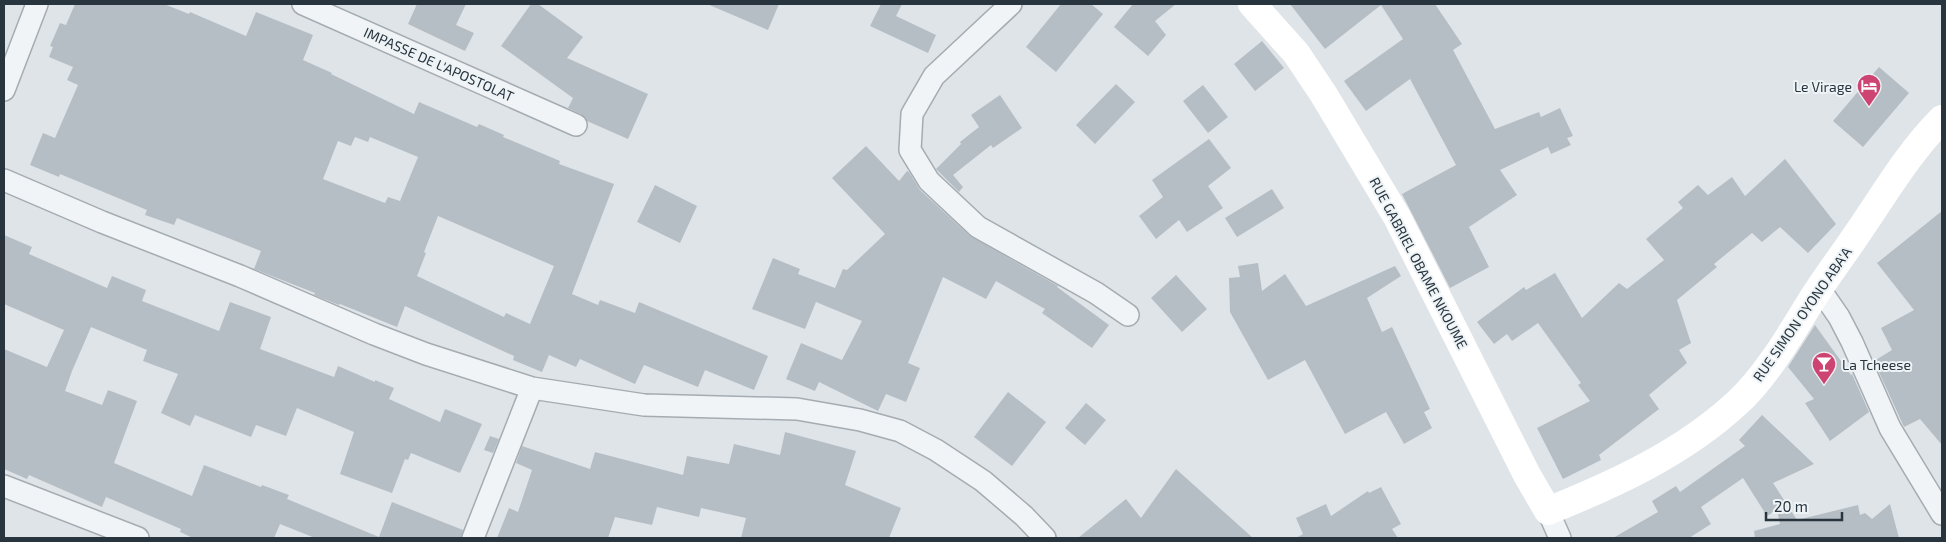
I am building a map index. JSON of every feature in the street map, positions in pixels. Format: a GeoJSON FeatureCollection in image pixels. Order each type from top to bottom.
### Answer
{"type":"FeatureCollection","features":[{"type":"Feature","properties":{"kind":"street"},"geometry":{"type":"LineString","coordinates":[[4,90],[38,4]]}},
{"type":"Feature","properties":{"kind":"street","name":"IMPASSE DE L'APOSTOLAT"},"geometry":{"type":"LineString","coordinates":[[305,4],[576,124]]}},
{"type":"Feature","properties":{"kind":"street"},"geometry":{"type":"LineString","coordinates":[[1012,4],[934,76],[912,114],[910,150],[929,181],[978,227],[1096,293],[1128,315]]}},
{"type":"Feature","properties":{"kind":"street","name":"RUE GABRIEL OBAME NKOUME"},"geometry":{"type":"LineString","coordinates":[[1252,4],[1296,53],[1324,95],[1397,217],[1527,475],[1548,511]]}},
{"type":"Feature","properties":{"kind":"street","name":"RUE SIMON OYONO ABA'A"},"geometry":{"type":"LineString","coordinates":[[1548,511],[1613,483],[1686,444],[1738,403],[1773,360],[1904,165],[1930,131],[1942,119]]}},
{"type":"Feature","properties":{"kind":"street"},"geometry":{"type":"LineString","coordinates":[[4,180],[102,222],[240,276],[374,334],[426,354],[532,388],[644,404],[797,410],[860,420],[900,431],[936,450],[983,481],[1024,516],[1045,538]]}},
{"type":"Feature","properties":{"kind":"street"},"geometry":{"type":"LineString","coordinates":[[1820,288],[1839,317],[1852,342],[1890,428],[1942,514]]}},
{"type":"Feature","properties":{"kind":"street"},"geometry":{"type":"LineString","coordinates":[[473,538],[532,388]]}},
{"type":"Feature","properties":{"kind":"street"},"geometry":{"type":"LineString","coordinates":[[4,486],[138,538]]}},
{"type":"Feature","properties":{"kind":"street"},"geometry":{"type":"LineString","coordinates":[[1548,511],[1560,538]]}},
{"type":"Feature","properties":{"kind":"building"},"geometry":{"type":"Polygon","coordinates":[[[75,4],[164,4],[189,14],[190,12],[246,36],[256,12],[313,35],[303,60],[414,114],[419,102],[477,127],[479,124],[504,135],[503,137],[560,161],[559,164],[614,184],[572,294],[598,305],[600,300],[635,313],[639,302],[768,356],[754,390],[705,370],[698,387],[644,365],[635,384],[580,359],[576,367],[549,355],[542,372],[513,360],[514,356],[405,306],[397,327],[314,295],[315,293],[254,269],[261,251],[177,218],[174,225],[145,215],[147,210],[60,174],[59,177],[30,165],[43,133],[55,138],[78,85],[67,80],[73,67],[49,57],[53,47],[50,46],[60,23],[66,25],[75,4]],[[355,137],[351,146],[338,141],[323,179],[385,203],[388,197],[400,201],[418,157],[370,137],[368,142],[355,137]],[[438,216],[417,276],[504,317],[506,313],[530,324],[554,266],[438,216]]]}},
{"type":"Feature","properties":{"kind":"building"},"geometry":{"type":"Polygon","coordinates":[[[417,4],[466,4],[456,25],[474,33],[465,51],[408,24],[417,4]]]}},
{"type":"Feature","properties":{"kind":"building"},"geometry":{"type":"Polygon","coordinates":[[[531,4],[538,4],[583,37],[567,58],[648,94],[628,139],[587,121],[581,114],[568,108],[573,98],[501,46],[531,4]]]}},
{"type":"Feature","properties":{"kind":"building"},"geometry":{"type":"Polygon","coordinates":[[[707,4],[779,4],[768,30],[707,4]]]}},
{"type":"Feature","properties":{"kind":"building"},"geometry":{"type":"Polygon","coordinates":[[[881,4],[902,4],[896,16],[936,35],[928,53],[870,26],[881,4]]]}},
{"type":"Feature","properties":{"kind":"building"},"geometry":{"type":"Polygon","coordinates":[[[1061,4],[1091,4],[1103,14],[1056,72],[1026,47],[1061,4]]]}},
{"type":"Feature","properties":{"kind":"building"},"geometry":{"type":"Polygon","coordinates":[[[1133,4],[1176,4],[1155,21],[1166,35],[1148,56],[1114,27],[1133,4]]]}},
{"type":"Feature","properties":{"kind":"building"},"geometry":{"type":"Polygon","coordinates":[[[1290,4],[1435,4],[1462,44],[1453,50],[1495,129],[1539,112],[1541,117],[1560,108],[1573,136],[1567,138],[1571,145],[1551,154],[1548,147],[1500,170],[1517,195],[1469,227],[1489,267],[1450,288],[1402,194],[1456,165],[1410,79],[1366,111],[1344,81],[1403,39],[1381,5],[1325,49],[1290,4]]]}},
{"type":"Feature","properties":{"kind":"building"},"geometry":{"type":"Polygon","coordinates":[[[1262,41],[1284,68],[1255,91],[1234,64],[1262,41]]]}},
{"type":"Feature","properties":{"kind":"building"},"geometry":{"type":"Polygon","coordinates":[[[1879,67],[1909,93],[1863,147],[1833,121],[1879,67]]]}},
{"type":"Feature","properties":{"kind":"building"},"geometry":{"type":"Polygon","coordinates":[[[1116,84],[1135,102],[1095,144],[1076,125],[1116,84]]]}},
{"type":"Feature","properties":{"kind":"building"},"geometry":{"type":"Polygon","coordinates":[[[1203,85],[1228,117],[1208,133],[1183,101],[1203,85]]]}},
{"type":"Feature","properties":{"kind":"building"},"geometry":{"type":"Polygon","coordinates":[[[1000,95],[1022,128],[993,148],[991,145],[953,175],[963,187],[959,192],[936,169],[961,144],[960,142],[979,127],[971,115],[1000,95]]]}},
{"type":"Feature","properties":{"kind":"building"},"geometry":{"type":"Polygon","coordinates":[[[1209,139],[1231,168],[1208,186],[1223,208],[1187,232],[1179,220],[1156,239],[1139,216],[1163,197],[1152,180],[1209,139]]]}},
{"type":"Feature","properties":{"kind":"building"},"geometry":{"type":"Polygon","coordinates":[[[866,146],[899,181],[907,171],[909,172],[920,190],[970,236],[1058,286],[1109,325],[1092,348],[1042,313],[1045,309],[996,281],[986,299],[943,277],[908,363],[920,368],[906,402],[886,394],[878,411],[819,382],[815,391],[786,379],[801,343],[842,360],[862,321],[816,302],[805,329],[752,309],[773,258],[800,269],[798,274],[835,288],[843,269],[847,270],[885,234],[832,178],[866,146]]]}},
{"type":"Feature","properties":{"kind":"building"},"geometry":{"type":"Polygon","coordinates":[[[1785,159],[1836,224],[1808,253],[1780,227],[1762,242],[1752,233],[1714,264],[1717,267],[1677,300],[1691,343],[1679,350],[1687,363],[1649,395],[1659,409],[1599,455],[1601,460],[1563,479],[1537,428],[1590,401],[1578,385],[1581,383],[1538,323],[1512,341],[1507,334],[1494,344],[1477,322],[1524,287],[1526,290],[1555,273],[1582,318],[1619,283],[1627,289],[1664,260],[1646,239],[1683,208],[1678,202],[1698,185],[1708,195],[1732,177],[1745,196],[1785,159]]]}},
{"type":"Feature","properties":{"kind":"building"},"geometry":{"type":"Polygon","coordinates":[[[655,185],[697,206],[680,243],[637,222],[655,185]]]}},
{"type":"Feature","properties":{"kind":"building"},"geometry":{"type":"Polygon","coordinates":[[[1272,189],[1284,208],[1237,237],[1225,218],[1272,189]]]}},
{"type":"Feature","properties":{"kind":"building"},"geometry":{"type":"Polygon","coordinates":[[[1942,211],[1942,445],[1920,419],[1904,427],[1874,361],[1892,350],[1881,328],[1914,310],[1877,263],[1942,211]]]}},
{"type":"Feature","properties":{"kind":"building"},"geometry":{"type":"Polygon","coordinates":[[[4,235],[32,247],[29,254],[107,288],[112,276],[146,290],[142,301],[219,331],[230,302],[271,317],[260,349],[334,377],[338,366],[375,382],[375,380],[394,388],[389,399],[440,422],[445,409],[482,424],[460,473],[411,453],[408,460],[405,459],[392,493],[340,474],[354,432],[297,408],[286,436],[256,425],[251,437],[195,415],[190,426],[161,413],[178,374],[143,361],[147,350],[91,327],[65,391],[102,405],[108,390],[137,401],[114,463],[192,496],[204,465],[261,487],[262,485],[289,495],[287,499],[379,537],[392,502],[463,530],[461,538],[315,538],[280,524],[274,538],[193,538],[180,532],[181,529],[106,497],[102,507],[29,475],[27,479],[4,469],[4,349],[47,367],[64,330],[4,304],[4,235]]]}},
{"type":"Feature","properties":{"kind":"building"},"geometry":{"type":"Polygon","coordinates":[[[1258,263],[1262,291],[1285,274],[1306,306],[1395,266],[1401,276],[1367,298],[1382,332],[1392,327],[1430,409],[1424,412],[1432,428],[1404,444],[1386,412],[1345,434],[1305,360],[1268,380],[1230,312],[1229,278],[1240,277],[1238,266],[1258,263]]]}},
{"type":"Feature","properties":{"kind":"building"},"geometry":{"type":"Polygon","coordinates":[[[1176,275],[1207,309],[1182,332],[1151,298],[1176,275]]]}},
{"type":"Feature","properties":{"kind":"building"},"geometry":{"type":"Polygon","coordinates":[[[1815,325],[1852,374],[1869,412],[1830,441],[1805,403],[1814,399],[1788,367],[1815,325]]]}},
{"type":"Feature","properties":{"kind":"building"},"geometry":{"type":"Polygon","coordinates":[[[1008,392],[1046,422],[1012,466],[974,437],[1008,392]]]}},
{"type":"Feature","properties":{"kind":"building"},"geometry":{"type":"Polygon","coordinates":[[[1086,403],[1106,420],[1085,445],[1065,428],[1086,403]]]}},
{"type":"Feature","properties":{"kind":"building"},"geometry":{"type":"Polygon","coordinates":[[[1762,415],[1814,464],[1773,483],[1797,520],[1858,505],[1860,515],[1865,513],[1872,519],[1890,504],[1899,538],[1755,538],[1754,531],[1780,524],[1777,510],[1767,516],[1743,478],[1701,507],[1711,524],[1689,538],[1613,538],[1658,512],[1652,501],[1676,486],[1680,492],[1745,446],[1739,440],[1762,415]]]}},
{"type":"Feature","properties":{"kind":"building"},"geometry":{"type":"Polygon","coordinates":[[[785,432],[856,451],[845,485],[901,508],[889,538],[741,538],[746,518],[701,508],[699,517],[657,507],[652,525],[615,517],[608,538],[497,538],[509,508],[518,512],[532,470],[516,463],[522,446],[590,469],[595,452],[683,475],[687,456],[729,464],[734,444],[780,455],[785,432]]]}},
{"type":"Feature","properties":{"kind":"building"},"geometry":{"type":"Polygon","coordinates":[[[490,436],[499,439],[493,453],[484,450],[490,436]]]}},
{"type":"Feature","properties":{"kind":"building"},"geometry":{"type":"Polygon","coordinates":[[[1176,469],[1253,538],[1078,538],[1126,499],[1141,518],[1176,469]]]}},
{"type":"Feature","properties":{"kind":"building"},"geometry":{"type":"Polygon","coordinates":[[[1381,487],[1401,524],[1392,529],[1398,538],[1296,538],[1303,534],[1296,518],[1326,504],[1331,516],[1368,491],[1369,493],[1381,487]]]}},
{"type":"Feature","properties":{"kind":"place","name":"Le Virage"},"geometry":{"type":"Point","coordinates":[1869,107]}},
{"type":"Feature","properties":{"kind":"place","name":"La Tcheese"},"geometry":{"type":"Point","coordinates":[1824,385]}}]}
